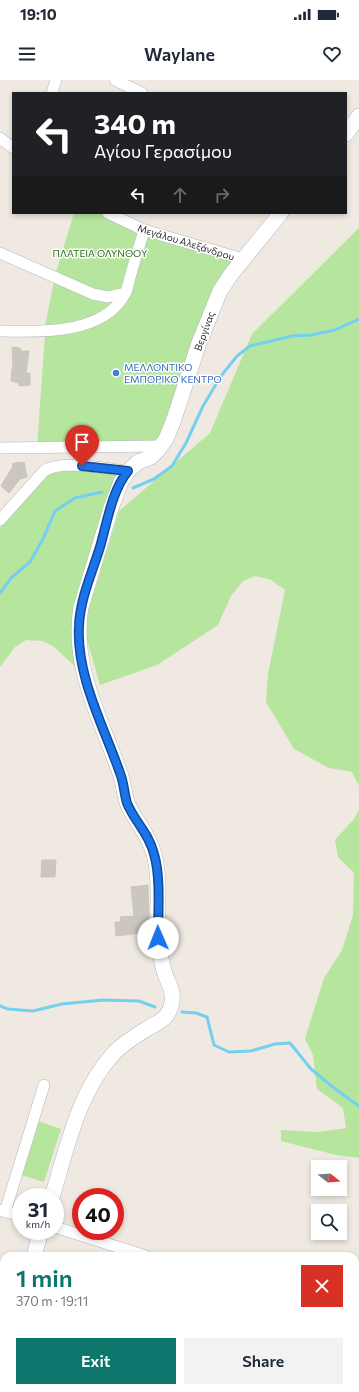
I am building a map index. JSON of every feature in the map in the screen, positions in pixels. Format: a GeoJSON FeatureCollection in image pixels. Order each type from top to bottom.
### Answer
{"type":"FeatureCollection","features":[{"type":"Feature","properties":{"kind":"street"},"geometry":{"type":"LineString","coordinates":[[52,92],[56,80]]}},
{"type":"Feature","properties":{"kind":"street"},"geometry":{"type":"LineString","coordinates":[[115,80],[140,92]]}},
{"type":"Feature","properties":{"kind":"street"},"geometry":{"type":"LineString","coordinates":[[347,133],[359,116]]}},
{"type":"Feature","properties":{"kind":"street"},"geometry":{"type":"LineString","coordinates":[[0,138],[12,147]]}},
{"type":"Feature","properties":{"kind":"street","name":"Μεγάλου Αλεξάνδρου"},"geometry":{"type":"LineString","coordinates":[[110,214],[144,230],[243,259]]}},
{"type":"Feature","properties":{"kind":"street","name":"Βεργίνας"},"geometry":{"type":"LineString","coordinates":[[128,471],[138,462],[151,457],[166,439],[214,303],[226,282],[243,259],[280,214]]}},
{"type":"Feature","properties":{"kind":"street"},"geometry":{"type":"LineString","coordinates":[[0,331],[50,331],[77,327],[87,324],[111,312],[119,304],[125,294],[144,230]]}},
{"type":"Feature","properties":{"kind":"street"},"geometry":{"type":"LineString","coordinates":[[0,253],[93,294],[108,297],[125,294]]}},
{"type":"Feature","properties":{"kind":"street"},"geometry":{"type":"LineString","coordinates":[[0,448],[161,446]]}},
{"type":"Feature","properties":{"kind":"street"},"geometry":{"type":"LineString","coordinates":[[0,520],[44,471],[52,466],[82,466],[128,471],[118,488],[83,599],[79,624],[79,641],[89,689],[121,774],[128,803],[148,837],[154,853],[157,868],[158,938],[165,974],[173,993],[172,1003],[165,1018],[135,1037],[114,1053],[99,1071],[88,1090],[74,1123],[55,1188]]}},
{"type":"Feature","properties":{"kind":"street"},"geometry":{"type":"LineString","coordinates":[[12,1214],[2,1211],[44,1085]]}},
{"type":"Feature","properties":{"kind":"street"},"geometry":{"type":"LineString","coordinates":[[64,1229],[134,1252]]}},
{"type":"Feature","properties":{"kind":"street"},"geometry":{"type":"LineString","coordinates":[[35,1252],[38,1240]]}},
{"type":"Feature","properties":{"kind":"green space","name":"ΠΛΑΤΕΙΑ ΟΛΥΝΘΟΥ"},"geometry":{"type":"Polygon","coordinates":[[[74,214],[112,214],[148,231],[243,259],[228,275],[161,446],[37,448],[45,335],[44,331],[55,276],[74,214]]]}},
{"type":"Feature","properties":{"kind":"green space"},"geometry":{"type":"Polygon","coordinates":[[[359,228],[359,786],[352,772],[329,768],[294,749],[266,702],[268,674],[285,590],[271,580],[255,576],[243,581],[231,596],[218,625],[157,665],[100,685],[87,640],[87,614],[119,511],[210,433],[252,334],[359,228]]]}},
{"type":"Feature","properties":{"kind":"green space"},"geometry":{"type":"Polygon","coordinates":[[[63,468],[119,474],[100,532],[78,669],[53,646],[42,641],[26,640],[15,647],[0,667],[0,528],[46,476],[63,468]]]}},
{"type":"Feature","properties":{"kind":"green space"},"geometry":{"type":"Polygon","coordinates":[[[359,810],[359,1158],[336,1155],[281,1141],[281,1130],[318,1132],[346,1128],[343,1108],[317,1089],[313,1055],[305,1039],[324,978],[342,950],[353,915],[354,873],[338,857],[335,840],[354,819],[359,810]]]}},
{"type":"Feature","properties":{"kind":"green space"},"geometry":{"type":"Polygon","coordinates":[[[35,1120],[61,1129],[44,1182],[18,1174],[35,1120]]]}},
{"type":"Feature","properties":{"kind":"building"},"geometry":{"type":"Polygon","coordinates":[[[12,347],[20,348],[21,351],[29,351],[26,373],[30,373],[30,385],[19,386],[19,383],[11,381],[13,368],[12,347]]]}},
{"type":"Feature","properties":{"kind":"building"},"geometry":{"type":"Polygon","coordinates":[[[24,462],[27,477],[20,479],[9,493],[1,486],[13,466],[12,464],[24,462]]]}},
{"type":"Feature","properties":{"kind":"building"},"geometry":{"type":"Polygon","coordinates":[[[42,860],[56,860],[55,877],[41,877],[42,860]]]}},
{"type":"Feature","properties":{"kind":"building"},"geometry":{"type":"Polygon","coordinates":[[[148,885],[149,932],[116,936],[115,922],[121,922],[120,917],[134,916],[131,887],[148,885]]]}},
{"type":"Feature","properties":{"kind":"waterway"},"geometry":{"type":"LineString","coordinates":[[133,488],[154,479],[172,466],[186,443],[203,406],[221,376],[237,356],[250,346],[292,336],[311,335],[335,330],[359,319]]}},
{"type":"Feature","properties":{"kind":"waterway"},"geometry":{"type":"LineString","coordinates":[[0,593],[11,578],[30,562],[42,541],[55,511],[75,498],[102,492]]}},
{"type":"Feature","properties":{"kind":"waterway"},"geometry":{"type":"LineString","coordinates":[[0,1006],[8,1009],[33,1011],[62,1004],[103,1000],[139,1001],[155,1007]]}},
{"type":"Feature","properties":{"kind":"waterway"},"geometry":{"type":"LineString","coordinates":[[182,1012],[196,1013],[207,1017],[214,1045],[229,1052],[251,1051],[275,1044],[290,1043],[311,1069],[359,1106]]}},
{"type":"Feature","properties":{"kind":"place","name":"ΜΕΛΛΟΝΤΙΚΟ ΕΜΠΟΡΙΚΟ ΚΕΝΤΡΟ"},"geometry":{"type":"Point","coordinates":[116,373]}},
{"type":"Feature","properties":{"kind":"route"},"geometry":{"type":"LineString","coordinates":[[82,466],[128,471],[124,475],[118,488],[83,599],[79,624],[79,641],[89,689],[121,774],[128,803],[134,816],[144,829],[152,845],[157,868],[158,938]]}}]}
